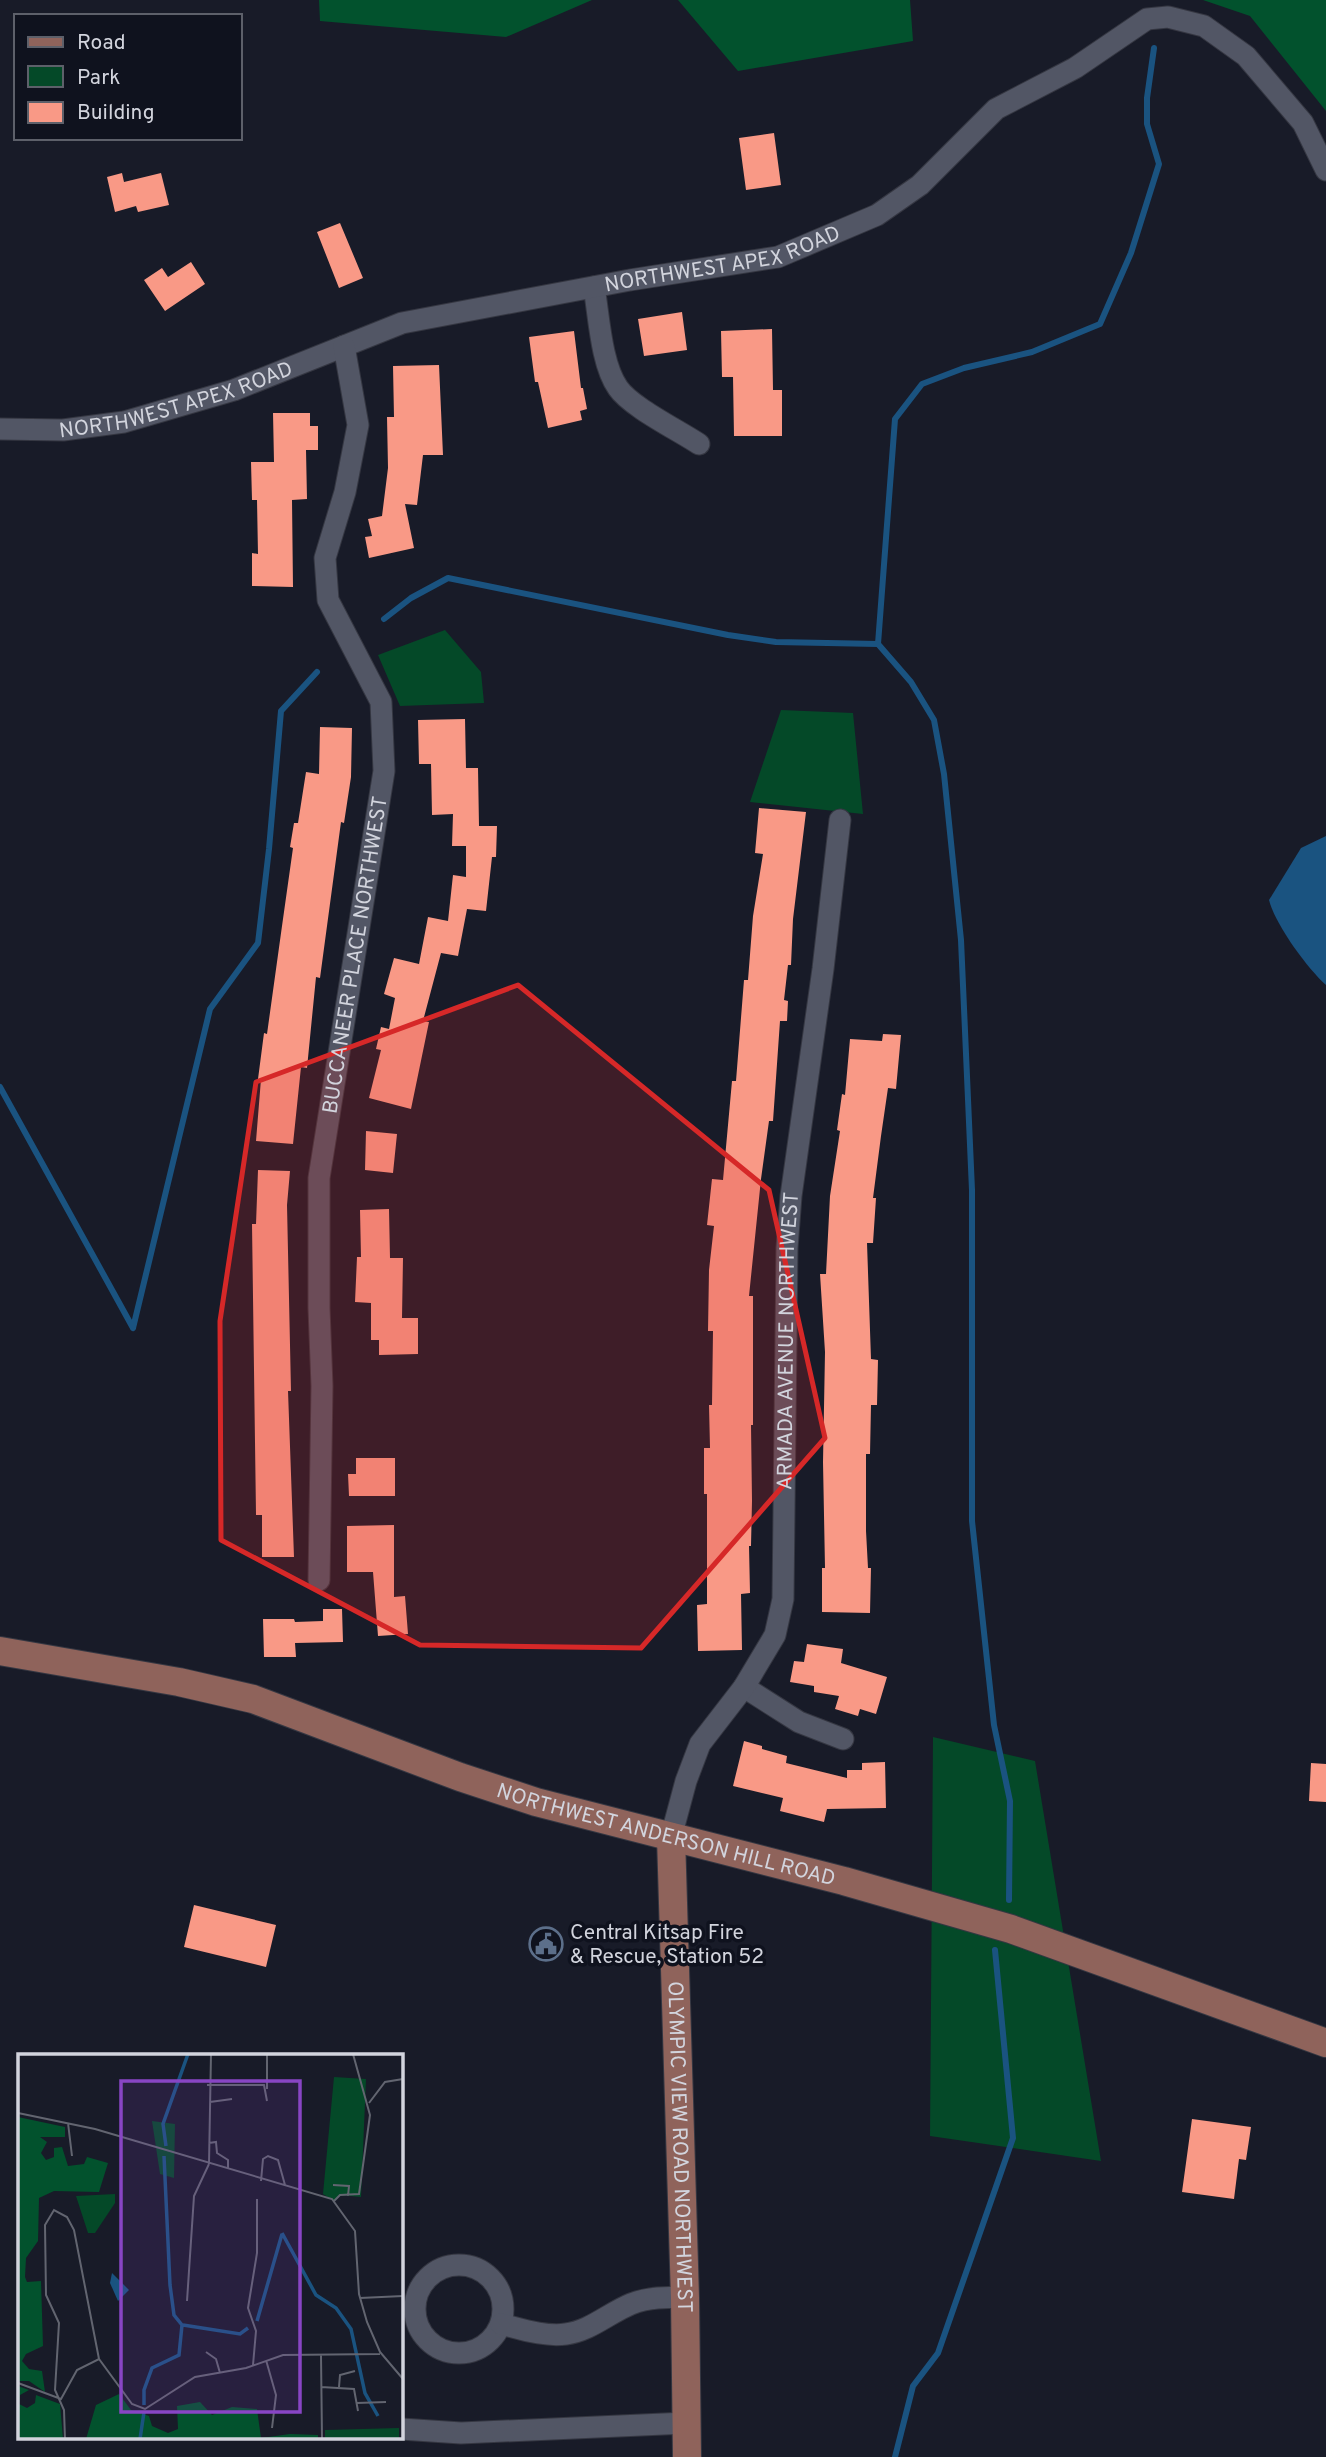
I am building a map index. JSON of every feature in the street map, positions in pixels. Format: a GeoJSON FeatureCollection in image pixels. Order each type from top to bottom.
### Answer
{"type":"FeatureCollection","features":[{"type":"Feature","properties":{"kind":"main road","name":"NORTHWEST ANDERSON HILL ROAD"},"geometry":{"type":"LineString","coordinates":[[0,1651],[179,1682],[253,1699],[484,1786],[564,1810],[844,1881],[1011,1929],[1326,2043]]}},
{"type":"Feature","properties":{"kind":"main road","name":"OLYMPIC VIEW ROAD NORTHWEST"},"geometry":{"type":"LineString","coordinates":[[671,1837],[685,2298],[687,2457]]}},
{"type":"Feature","properties":{"kind":"street","name":"NORTHWEST APEX ROAD"},"geometry":{"type":"LineString","coordinates":[[0,429],[63,430],[124,422],[234,390],[402,323],[594,287],[778,257],[877,215],[920,184],[996,109],[1075,68],[1147,19],[1168,17],[1204,26],[1246,56],[1303,122],[1326,170]]}},
{"type":"Feature","properties":{"kind":"street"},"geometry":{"type":"LineString","coordinates":[[594,287],[608,368],[619,389],[629,399],[699,444]]}},
{"type":"Feature","properties":{"kind":"street","name":"BUCCANEER PLACE NORTHWEST"},"geometry":{"type":"LineString","coordinates":[[319,1580],[322,1386],[319,1178],[384,771],[381,702],[328,600],[325,558],[345,492],[358,425],[344,346]]}},
{"type":"Feature","properties":{"kind":"street","name":"ARMADA AVENUE NORTHWEST"},"geometry":{"type":"LineString","coordinates":[[671,1837],[699,1744],[744,1687],[775,1635],[783,1599],[787,1248],[791,1196],[823,969],[839,820]]}},
{"type":"Feature","properties":{"kind":"street"},"geometry":{"type":"LineString","coordinates":[[744,1687],[799,1722],[843,1739]]}},
{"type":"Feature","properties":{"kind":"street"},"geometry":{"type":"LineString","coordinates":[[461,2264],[475,2267],[487,2274],[497,2285],[502,2298],[503,2313],[500,2324],[492,2339],[480,2348],[466,2352],[450,2352],[437,2347],[425,2337],[416,2317],[417,2295],[429,2278],[447,2266],[461,2264]]}},
{"type":"Feature","properties":{"kind":"street"},"geometry":{"type":"LineString","coordinates":[[500,2324],[552,2334],[567,2334],[645,2299],[685,2298]]}},
{"type":"Feature","properties":{"kind":"street"},"geometry":{"type":"LineString","coordinates":[[402,2429],[461,2433],[687,2423]]}},
{"type":"Feature","properties":{"kind":"highlighted area"},"geometry":{"type":"Polygon","coordinates":[[[518,985],[769,1190],[825,1438],[641,1648],[420,1645],[221,1540],[220,1321],[256,1082],[518,985]]]}},
{"type":"Feature","properties":{"kind":"green space"},"geometry":{"type":"Polygon","coordinates":[[[319,0],[592,0],[506,37],[320,21],[319,0]]]}},
{"type":"Feature","properties":{"kind":"green space"},"geometry":{"type":"Polygon","coordinates":[[[678,0],[910,0],[913,41],[738,71],[678,0]]]}},
{"type":"Feature","properties":{"kind":"green space"},"geometry":{"type":"Polygon","coordinates":[[[1203,0],[1326,0],[1326,111],[1250,16],[1203,0]]]}},
{"type":"Feature","properties":{"kind":"green space"},"geometry":{"type":"Polygon","coordinates":[[[445,630],[481,672],[484,703],[400,706],[378,655],[445,630]]]}},
{"type":"Feature","properties":{"kind":"green space"},"geometry":{"type":"Polygon","coordinates":[[[781,710],[853,713],[863,814],[750,802],[781,710]]]}},
{"type":"Feature","properties":{"kind":"green space"},"geometry":{"type":"Polygon","coordinates":[[[933,1737],[1035,1761],[1101,2161],[930,2136],[933,1737]]]}},
{"type":"Feature","properties":{"kind":"water"},"geometry":{"type":"Polygon","coordinates":[[[1326,836],[1326,985],[1293,945],[1269,900],[1301,848],[1326,836]]]}},
{"type":"Feature","properties":{"kind":"building"},"geometry":{"type":"Polygon","coordinates":[[[774,133],[781,185],[746,190],[739,138],[774,133]]]}},
{"type":"Feature","properties":{"kind":"building"},"geometry":{"type":"Polygon","coordinates":[[[122,173],[124,182],[161,173],[169,205],[138,212],[136,206],[115,212],[107,177],[122,173]]]}},
{"type":"Feature","properties":{"kind":"building"},"geometry":{"type":"Polygon","coordinates":[[[340,223],[363,278],[339,288],[317,232],[340,223]]]}},
{"type":"Feature","properties":{"kind":"building"},"geometry":{"type":"Polygon","coordinates":[[[191,262],[205,284],[165,311],[144,280],[162,268],[168,277],[191,262]]]}},
{"type":"Feature","properties":{"kind":"building"},"geometry":{"type":"Polygon","coordinates":[[[682,312],[687,350],[644,356],[638,319],[682,312]]]}},
{"type":"Feature","properties":{"kind":"building"},"geometry":{"type":"Polygon","coordinates":[[[772,329],[773,390],[782,390],[782,436],[734,436],[733,377],[722,377],[721,331],[772,329]]]}},
{"type":"Feature","properties":{"kind":"building"},"geometry":{"type":"Polygon","coordinates":[[[574,331],[581,388],[587,409],[580,411],[582,420],[548,428],[538,382],[535,382],[529,337],[574,331]]]}},
{"type":"Feature","properties":{"kind":"building"},"geometry":{"type":"Polygon","coordinates":[[[439,365],[443,455],[423,455],[417,505],[405,504],[414,548],[369,558],[365,537],[372,536],[368,519],[382,516],[388,468],[387,417],[394,417],[393,366],[439,365]]]}},
{"type":"Feature","properties":{"kind":"building"},"geometry":{"type":"Polygon","coordinates":[[[273,413],[310,413],[310,426],[318,426],[318,450],[306,450],[307,499],[292,500],[293,587],[252,586],[252,553],[258,554],[257,500],[252,500],[251,462],[274,462],[273,413]]]}},
{"type":"Feature","properties":{"kind":"building"},"geometry":{"type":"Polygon","coordinates":[[[465,719],[466,768],[478,768],[479,826],[497,826],[496,857],[492,857],[486,911],[467,909],[458,956],[441,953],[423,1021],[429,1022],[411,1109],[369,1098],[381,1050],[376,1049],[381,1027],[389,1029],[395,998],[384,994],[394,958],[419,964],[428,917],[448,921],[453,875],[466,877],[466,846],[452,846],[453,814],[432,815],[431,764],[419,764],[418,720],[465,719]]]}},
{"type":"Feature","properties":{"kind":"building"},"geometry":{"type":"Polygon","coordinates":[[[320,727],[352,728],[351,777],[344,823],[341,822],[320,978],[316,977],[307,1068],[301,1067],[293,1144],[256,1141],[261,1079],[258,1079],[264,1033],[267,1034],[293,848],[290,847],[294,823],[298,823],[306,772],[319,774],[320,727]]]}},
{"type":"Feature","properties":{"kind":"building"},"geometry":{"type":"Polygon","coordinates":[[[759,808],[806,812],[793,919],[791,965],[788,965],[784,1000],[788,1001],[787,1021],[780,1021],[773,1121],[769,1121],[761,1179],[749,1296],[753,1296],[750,1593],[741,1594],[742,1650],[698,1651],[697,1605],[707,1604],[707,1494],[704,1494],[704,1448],[710,1448],[709,1405],[712,1405],[713,1331],[708,1331],[709,1270],[714,1226],[707,1225],[712,1179],[723,1180],[732,1081],[736,1081],[744,980],[748,980],[753,916],[763,854],[755,853],[759,808]]]}},
{"type":"Feature","properties":{"kind":"building"},"geometry":{"type":"Polygon","coordinates":[[[883,1034],[901,1035],[896,1089],[888,1088],[881,1136],[873,1198],[876,1198],[873,1243],[867,1243],[871,1359],[878,1360],[877,1405],[871,1405],[870,1454],[866,1454],[866,1531],[868,1568],[871,1568],[870,1613],[822,1612],[822,1568],[825,1568],[825,1352],[820,1274],[826,1274],[830,1196],[840,1131],[837,1130],[842,1094],[845,1095],[850,1039],[882,1041],[883,1034]]]}},
{"type":"Feature","properties":{"kind":"building"},"geometry":{"type":"Polygon","coordinates":[[[366,1131],[397,1134],[393,1173],[365,1170],[366,1131]]]}},
{"type":"Feature","properties":{"kind":"building"},"geometry":{"type":"Polygon","coordinates":[[[258,1170],[290,1171],[287,1205],[291,1391],[288,1391],[294,1557],[262,1557],[262,1515],[256,1515],[252,1224],[256,1224],[258,1170]]]}},
{"type":"Feature","properties":{"kind":"building"},"geometry":{"type":"Polygon","coordinates":[[[389,1209],[390,1258],[403,1258],[402,1318],[418,1318],[418,1354],[379,1355],[379,1340],[371,1340],[371,1303],[355,1302],[357,1257],[361,1257],[360,1210],[389,1209]]]}},
{"type":"Feature","properties":{"kind":"building"},"geometry":{"type":"Polygon","coordinates":[[[356,1458],[395,1458],[395,1496],[349,1496],[348,1474],[356,1474],[356,1458]]]}},
{"type":"Feature","properties":{"kind":"building"},"geometry":{"type":"Polygon","coordinates":[[[394,1525],[394,1597],[405,1596],[408,1634],[378,1636],[373,1572],[347,1572],[347,1526],[394,1525]]]}},
{"type":"Feature","properties":{"kind":"building"},"geometry":{"type":"Polygon","coordinates":[[[323,1609],[342,1609],[343,1642],[295,1643],[296,1657],[264,1657],[263,1619],[323,1621],[323,1609]]]}},
{"type":"Feature","properties":{"kind":"building"},"geometry":{"type":"Polygon","coordinates":[[[807,1644],[843,1649],[841,1663],[887,1677],[876,1714],[860,1709],[858,1716],[835,1709],[839,1696],[814,1692],[814,1686],[790,1682],[794,1661],[804,1662],[807,1644]]]}},
{"type":"Feature","properties":{"kind":"building"},"geometry":{"type":"Polygon","coordinates":[[[744,1741],[787,1756],[786,1763],[847,1778],[847,1770],[862,1770],[862,1763],[885,1762],[886,1808],[827,1809],[824,1822],[780,1811],[783,1798],[733,1786],[744,1741]]]}},
{"type":"Feature","properties":{"kind":"building"},"geometry":{"type":"Polygon","coordinates":[[[1311,1763],[1326,1764],[1326,1802],[1309,1801],[1311,1763]]]}},
{"type":"Feature","properties":{"kind":"building"},"geometry":{"type":"Polygon","coordinates":[[[194,1905],[276,1925],[266,1967],[184,1947],[194,1905]]]}},
{"type":"Feature","properties":{"kind":"building"},"geometry":{"type":"Polygon","coordinates":[[[1192,2119],[1251,2127],[1246,2160],[1239,2159],[1234,2199],[1182,2192],[1192,2119]]]}},
{"type":"Feature","properties":{"kind":"waterway"},"geometry":{"type":"LineString","coordinates":[[1009,1900],[1010,1801],[994,1725],[972,1521],[972,1190],[961,940],[944,774],[934,720],[911,682],[878,644],[895,419],[922,384],[964,368],[1032,352],[1100,324],[1131,253],[1159,164],[1147,124],[1147,98],[1154,48]]}},
{"type":"Feature","properties":{"kind":"waterway"},"geometry":{"type":"LineString","coordinates":[[384,619],[411,598],[448,578],[728,635],[776,642],[878,644]]}},
{"type":"Feature","properties":{"kind":"waterway"},"geometry":{"type":"LineString","coordinates":[[133,1328],[210,1009],[258,943],[281,711],[317,672]]}},
{"type":"Feature","properties":{"kind":"waterway"},"geometry":{"type":"LineString","coordinates":[[0,1087],[133,1328]]}},
{"type":"Feature","properties":{"kind":"waterway"},"geometry":{"type":"LineString","coordinates":[[895,2457],[913,2386],[938,2353],[1013,2138],[995,1950]]}},
{"type":"Feature","properties":{"kind":"place","name":"Central Kitsap Fire & Rescue, Station 52"},"geometry":{"type":"Point","coordinates":[546,1944]}}]}
